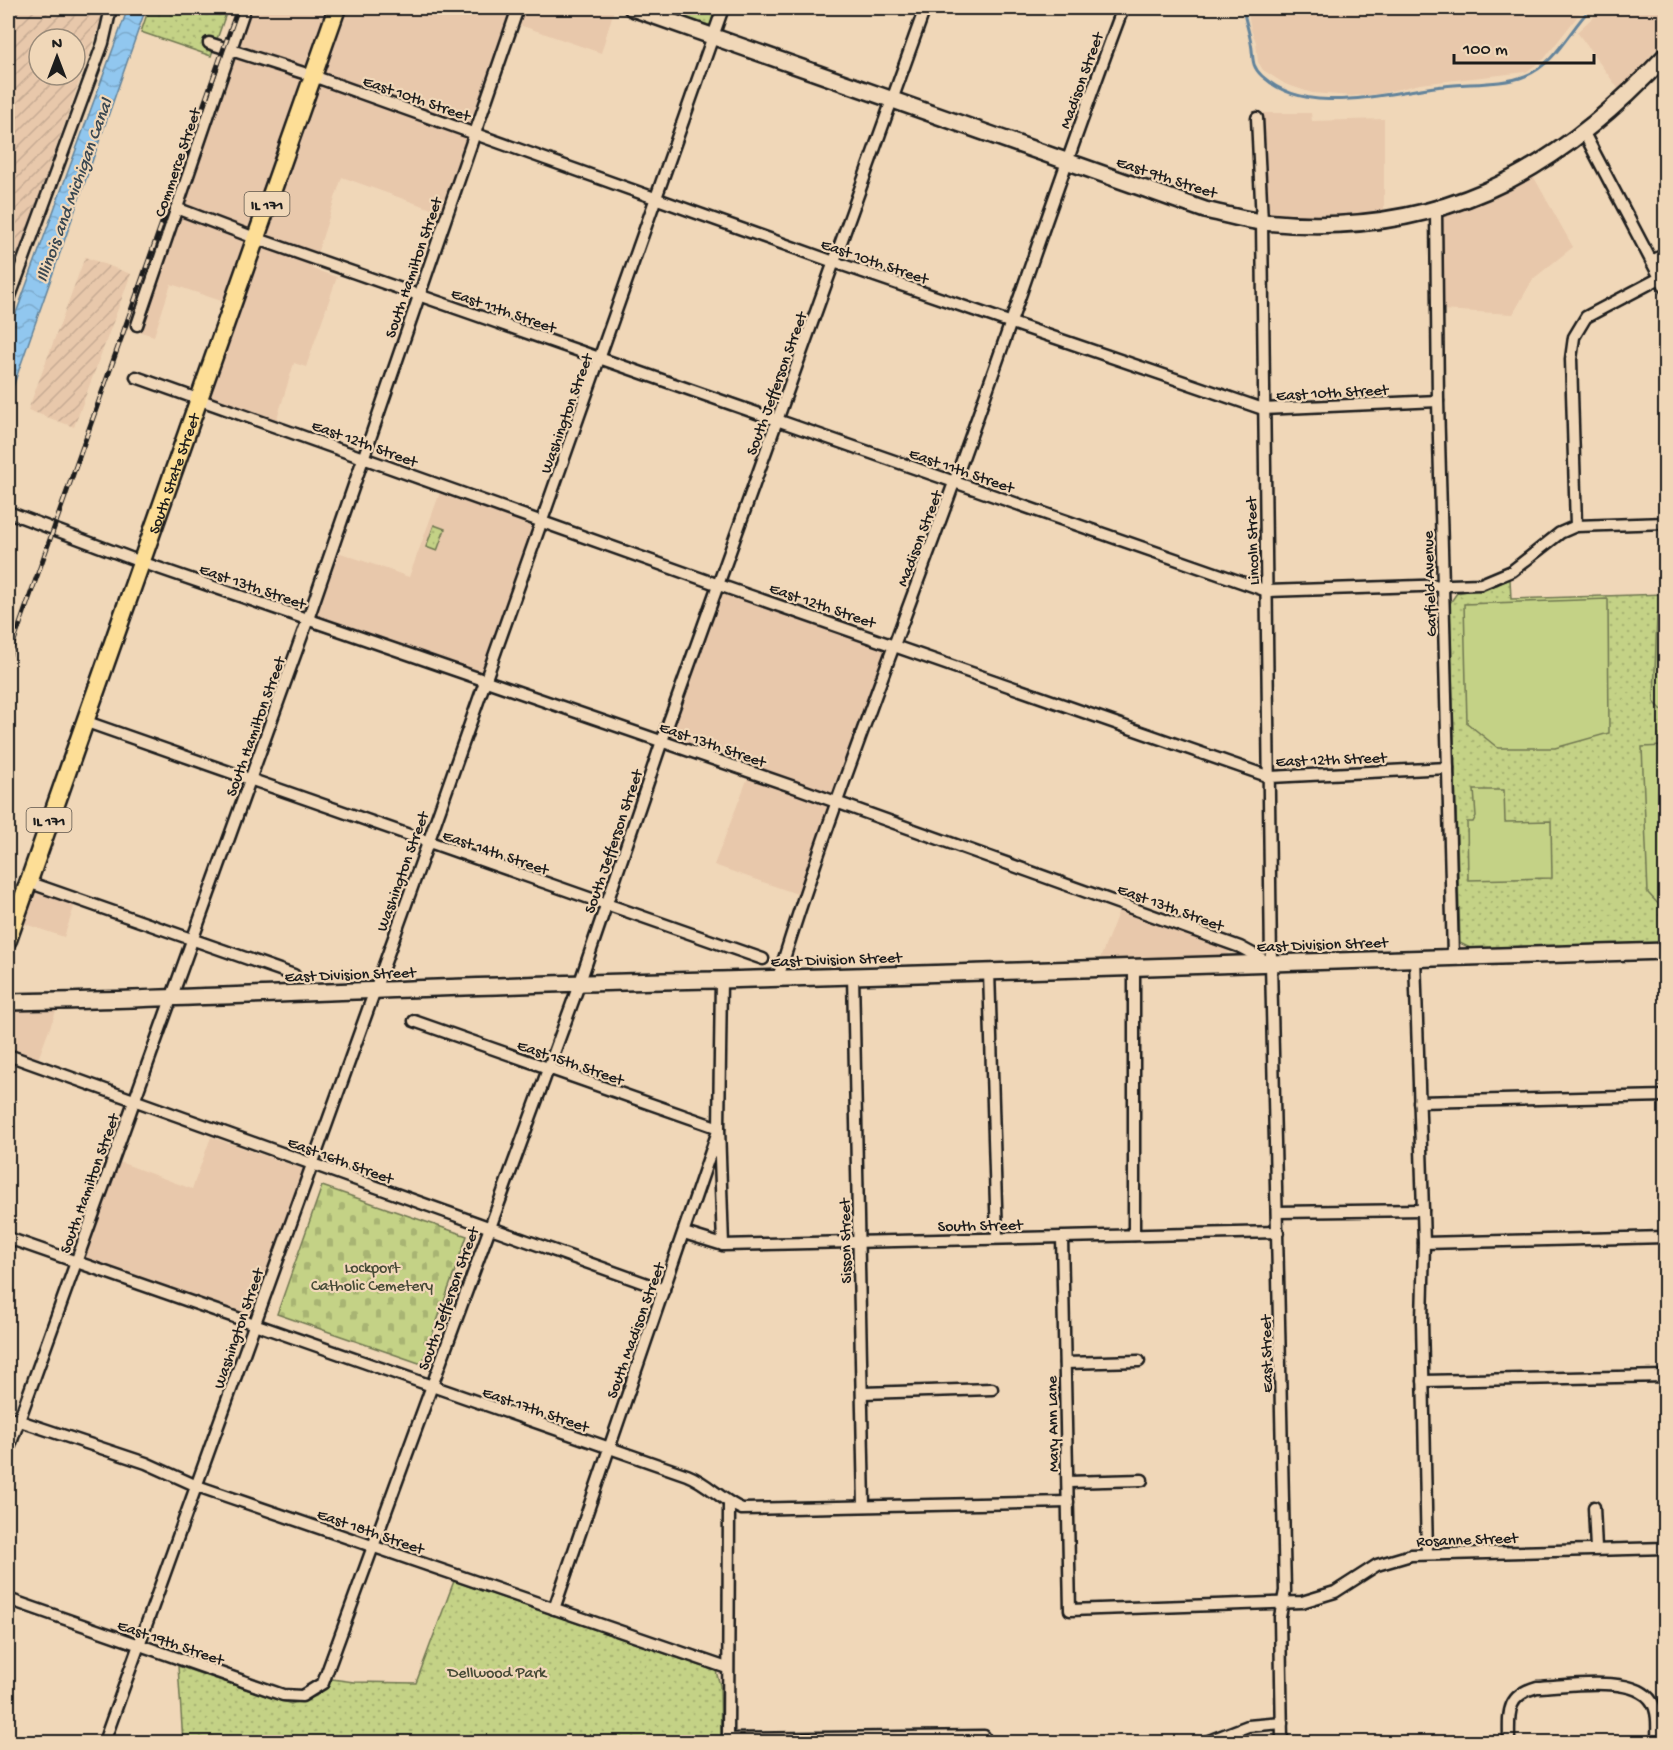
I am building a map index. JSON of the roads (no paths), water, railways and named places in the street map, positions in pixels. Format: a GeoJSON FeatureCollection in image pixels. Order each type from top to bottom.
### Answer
{"type":"FeatureCollection","features":[{"type":"Feature","properties":{"kind":"main road","name":"South State Street"},"geometry":{"type":"LineString","coordinates":[[8,940],[337,8]]}},
{"type":"Feature","properties":{"kind":"street"},"geometry":{"type":"LineString","coordinates":[[8,302],[103,43],[109,8]]}},
{"type":"Feature","properties":{"kind":"street","name":"Commerce Street"},"geometry":{"type":"LineString","coordinates":[[137,326],[245,8]]}},
{"type":"Feature","properties":{"kind":"street","name":"South Hamilton Street"},"geometry":{"type":"LineString","coordinates":[[8,1451],[13,1418],[75,1262],[250,781],[518,8]]}},
{"type":"Feature","properties":{"kind":"street","name":"East 9th Street"},"geometry":{"type":"LineString","coordinates":[[632,8],[1186,203],[1262,222],[1329,225],[1380,222],[1436,211],[1514,180],[1584,133],[1636,87],[1665,55]]}},
{"type":"Feature","properties":{"kind":"street","name":"Washington Street"},"geometry":{"type":"LineString","coordinates":[[104,1743],[428,843],[723,8]]}},
{"type":"Feature","properties":{"kind":"street","name":"South Jefferson Street"},"geometry":{"type":"LineString","coordinates":[[324,1683],[546,1069],[580,982],[662,741],[925,8]]}},
{"type":"Feature","properties":{"kind":"street","name":"Madison Street"},"geometry":{"type":"LineString","coordinates":[[778,978],[837,802],[955,482],[1066,160],[1123,8]]}},
{"type":"Feature","properties":{"kind":"street","name":"East 10th Street"},"geometry":{"type":"LineString","coordinates":[[209,43],[313,76],[834,262],[1263,409],[1438,401]]}},
{"type":"Feature","properties":{"kind":"street","name":"Lincoln Street"},"geometry":{"type":"LineString","coordinates":[[1257,118],[1262,222],[1271,963]]}},
{"type":"Feature","properties":{"kind":"street"},"geometry":{"type":"LineString","coordinates":[[1584,133],[1665,289]]}},
{"type":"Feature","properties":{"kind":"street","name":"East 11th Street"},"geometry":{"type":"LineString","coordinates":[[176,208],[255,238],[1267,591],[1481,584],[1529,559],[1560,533],[1576,526],[1665,523]]}},
{"type":"Feature","properties":{"kind":"street","name":"Garfield Avenue"},"geometry":{"type":"LineString","coordinates":[[1436,211],[1438,401],[1453,956]]}},
{"type":"Feature","properties":{"kind":"street"},"geometry":{"type":"LineString","coordinates":[[1652,261],[1665,254]]}},
{"type":"Feature","properties":{"kind":"street"},"geometry":{"type":"LineString","coordinates":[[1576,526],[1571,359],[1574,337],[1586,317],[1660,278]]}},
{"type":"Feature","properties":{"kind":"street","name":"East 12th Street"},"geometry":{"type":"LineString","coordinates":[[136,377],[719,585],[894,644],[1270,777],[1448,768]]}},
{"type":"Feature","properties":{"kind":"street","name":"East 13th Street"},"geometry":{"type":"LineString","coordinates":[[8,512],[141,562],[837,802],[1240,947],[1271,963]]}},
{"type":"Feature","properties":{"kind":"street","name":"East 14th Street"},"geometry":{"type":"LineString","coordinates":[[84,721],[763,959]]}},
{"type":"Feature","properties":{"kind":"street"},"geometry":{"type":"LineString","coordinates":[[28,882],[294,975]]}},
{"type":"Feature","properties":{"kind":"street","name":"East Division Street"},"geometry":{"type":"LineString","coordinates":[[8,1002],[170,999],[580,982],[721,980],[1665,951]]}},
{"type":"Feature","properties":{"kind":"street"},"geometry":{"type":"LineString","coordinates":[[1414,958],[1424,1243],[1423,1381],[1426,1554]]}},
{"type":"Feature","properties":{"kind":"street","name":"East Street"},"geometry":{"type":"LineString","coordinates":[[1271,963],[1285,1591],[1281,1604],[1282,1743]]}},
{"type":"Feature","properties":{"kind":"street"},"geometry":{"type":"LineString","coordinates":[[1134,967],[1134,1235]]}},
{"type":"Feature","properties":{"kind":"street"},"geometry":{"type":"LineString","coordinates":[[989,971],[997,1238]]}},
{"type":"Feature","properties":{"kind":"street","name":"Sisson Street"},"geometry":{"type":"LineString","coordinates":[[853,975],[864,1506]]}},
{"type":"Feature","properties":{"kind":"street"},"geometry":{"type":"LineString","coordinates":[[721,980],[719,1128],[723,1245]]}},
{"type":"Feature","properties":{"kind":"street","name":"East 15th Street"},"geometry":{"type":"LineString","coordinates":[[414,1021],[719,1128]]}},
{"type":"Feature","properties":{"kind":"street","name":"East 16th Street"},"geometry":{"type":"LineString","coordinates":[[8,1055],[135,1099],[488,1229],[664,1290]]}},
{"type":"Feature","properties":{"kind":"street"},"geometry":{"type":"LineString","coordinates":[[1419,1102],[1665,1096]]}},
{"type":"Feature","properties":{"kind":"street","name":"South Madison Street"},"geometry":{"type":"LineString","coordinates":[[554,1609],[607,1448],[719,1128]]}},
{"type":"Feature","properties":{"kind":"street"},"geometry":{"type":"LineString","coordinates":[[1277,1212],[1423,1210]]}},
{"type":"Feature","properties":{"kind":"street","name":"South Street"},"geometry":{"type":"LineString","coordinates":[[684,1233],[723,1245],[1278,1232]]}},
{"type":"Feature","properties":{"kind":"street"},"geometry":{"type":"LineString","coordinates":[[1424,1243],[1665,1237]]}},
{"type":"Feature","properties":{"kind":"street","name":"East 17th Street"},"geometry":{"type":"LineString","coordinates":[[8,1238],[700,1480],[729,1503],[742,1509],[1068,1502]]}},
{"type":"Feature","properties":{"kind":"street","name":"Mary Ann Lane"},"geometry":{"type":"LineString","coordinates":[[1062,1238],[1070,1611]]}},
{"type":"Feature","properties":{"kind":"street"},"geometry":{"type":"LineString","coordinates":[[1065,1363],[1139,1360]]}},
{"type":"Feature","properties":{"kind":"street"},"geometry":{"type":"LineString","coordinates":[[1423,1381],[1665,1376]]}},
{"type":"Feature","properties":{"kind":"street"},"geometry":{"type":"LineString","coordinates":[[863,1392],[992,1389]]}},
{"type":"Feature","properties":{"kind":"street","name":"East 18th Street"},"geometry":{"type":"LineString","coordinates":[[13,1418],[146,1463],[197,1486],[727,1668]]}},
{"type":"Feature","properties":{"kind":"street"},"geometry":{"type":"LineString","coordinates":[[1068,1482],[1142,1480]]}},
{"type":"Feature","properties":{"kind":"street"},"geometry":{"type":"LineString","coordinates":[[729,1503],[728,1741],[984,1736]]}},
{"type":"Feature","properties":{"kind":"street"},"geometry":{"type":"LineString","coordinates":[[1594,1507],[1596,1550]]}},
{"type":"Feature","properties":{"kind":"street","name":"Rosanne Street"},"geometry":{"type":"LineString","coordinates":[[1070,1611],[1281,1604],[1325,1595],[1387,1561],[1426,1554],[1665,1548]]}},
{"type":"Feature","properties":{"kind":"street","name":"East 19th Street"},"geometry":{"type":"LineString","coordinates":[[8,1599],[283,1695],[302,1696],[324,1683]]}},
{"type":"Feature","properties":{"kind":"street"},"geometry":{"type":"LineString","coordinates":[[1509,1743],[1508,1711],[1515,1698],[1525,1690],[1537,1687],[1621,1684],[1635,1687],[1647,1695],[1657,1715],[1657,1743]]}},
{"type":"Feature","properties":{"kind":"street"},"geometry":{"type":"LineString","coordinates":[[1206,1743],[1248,1726],[1282,1723]]}},
{"type":"Feature","properties":{"kind":"water","name":"Illinois and Michigan Canal"},"geometry":{"type":"Polygon","coordinates":[[[128,8],[146,8],[8,401],[8,335],[128,8]]]}},
{"type":"Feature","properties":{"kind":"waterway"},"geometry":{"type":"LineString","coordinates":[[1243,8],[1253,61],[1258,72],[1281,89],[1303,96],[1326,99],[1350,99],[1444,86],[1496,82],[1525,76],[1536,71],[1554,55],[1591,8]]}},
{"type":"Feature","properties":{"kind":"railway"},"geometry":{"type":"LineString","coordinates":[[8,658],[238,8]]}},
{"type":"Feature","properties":{"kind":"park label","name":"Lockport Catholic Cemetery"},"geometry":{"type":"Point","coordinates":[372,1275]}},
{"type":"Feature","properties":{"kind":"park label","name":"Dellwood Park"},"geometry":{"type":"Point","coordinates":[497,1671]}}]}
